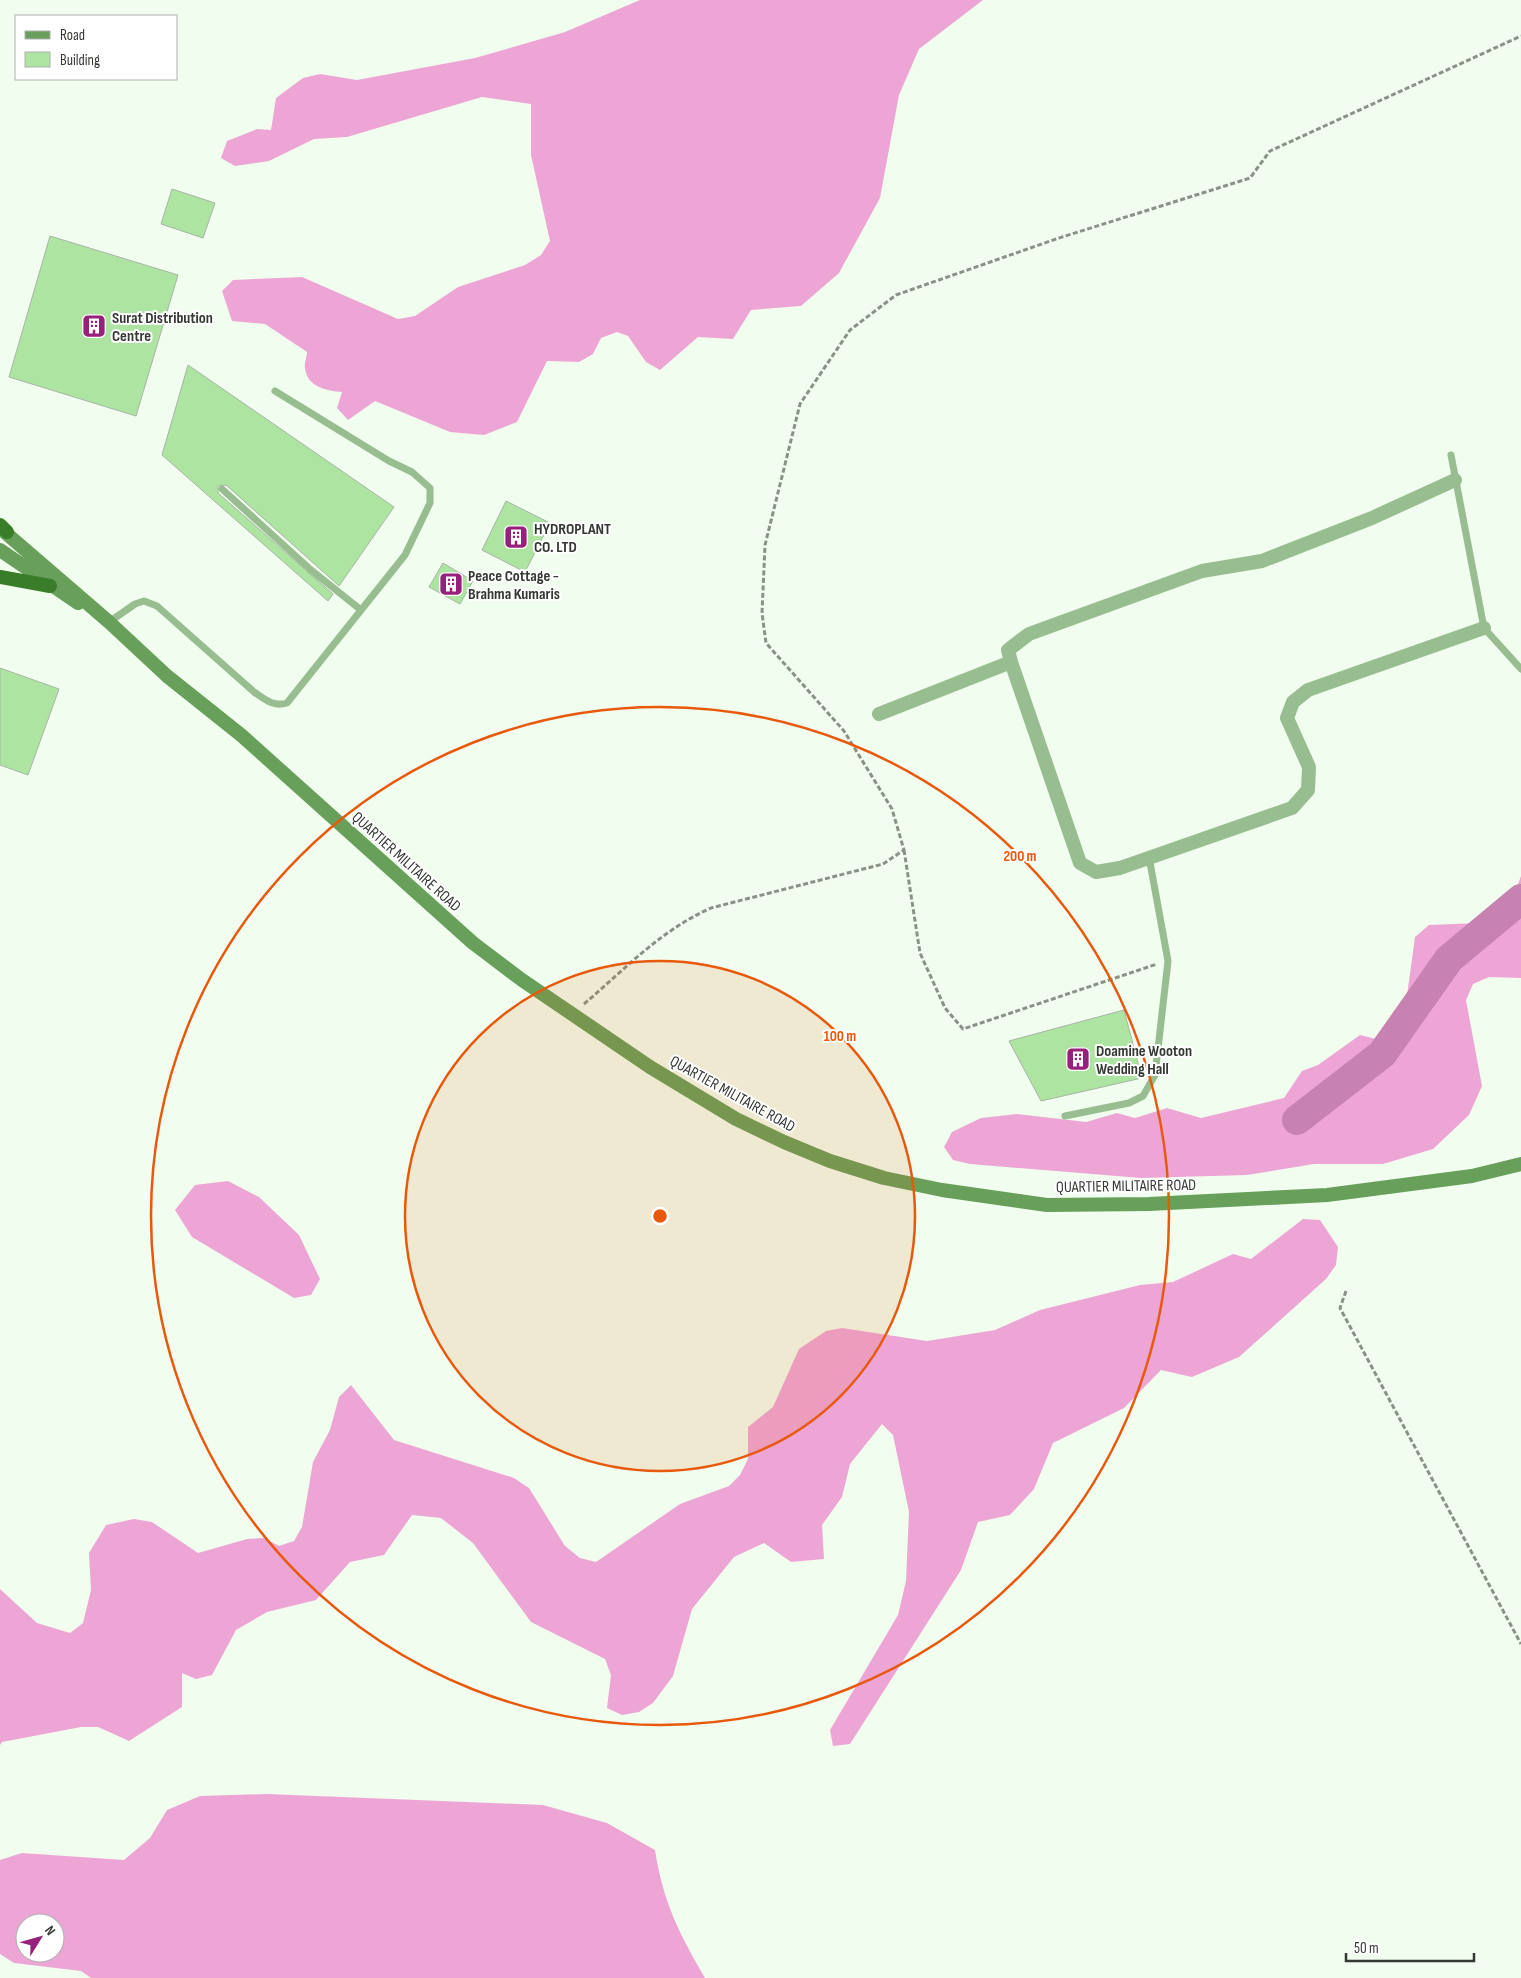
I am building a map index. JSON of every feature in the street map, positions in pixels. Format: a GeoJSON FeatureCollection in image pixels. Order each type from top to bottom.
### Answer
{"type":"FeatureCollection","features":[{"type":"Feature","properties":{"kind":"highway"},"geometry":{"type":"LineString","coordinates":[[0,577],[50,586]]}},
{"type":"Feature","properties":{"kind":"main road","name":"QUARTIER MILITAIRE ROAD"},"geometry":{"type":"LineString","coordinates":[[2,529],[109,622],[167,676],[241,735],[473,943],[650,1067],[736,1118],[784,1142],[839,1164],[884,1178],[942,1190],[1047,1205],[1149,1204],[1327,1195],[1472,1176],[1521,1164]]}},
{"type":"Feature","properties":{"kind":"main road","name":"QUARTIER MILITAIRE ROAD"},"geometry":{"type":"LineString","coordinates":[[0,550],[50,586],[109,622]]}},
{"type":"Feature","properties":{"kind":"street"},"geometry":{"type":"LineString","coordinates":[[1455,480],[1372,518],[1262,561],[1202,571],[1029,634],[1008,650],[1080,863],[1096,872],[1120,868],[1292,808],[1308,790],[1310,767],[1287,718],[1293,702],[1308,690],[1484,628]]}},
{"type":"Feature","properties":{"kind":"street"},"geometry":{"type":"LineString","coordinates":[[879,714],[1011,662]]}},
{"type":"Feature","properties":{"kind":"lane"},"geometry":{"type":"LineString","coordinates":[[109,622],[135,604],[144,601],[157,606],[254,692],[270,703],[279,705],[287,703],[405,554],[430,503],[430,488],[412,472],[389,461],[275,391]]}},
{"type":"Feature","properties":{"kind":"lane"},"geometry":{"type":"LineString","coordinates":[[1451,455],[1484,628],[1521,669]]}},
{"type":"Feature","properties":{"kind":"lane"},"geometry":{"type":"LineString","coordinates":[[222,489],[311,570],[361,610]]}},
{"type":"Feature","properties":{"kind":"lane"},"geometry":{"type":"LineString","coordinates":[[1065,1116],[1129,1103],[1143,1096],[1155,1075],[1168,960],[1149,857]]}},
{"type":"Feature","properties":{"kind":"path"},"geometry":{"type":"LineString","coordinates":[[1168,960],[964,1029],[945,1008],[920,954],[904,850],[892,809],[844,731],[766,643],[762,613],[765,546],[800,404],[850,330],[896,295],[1056,239],[1250,178],[1270,151],[1521,36]]}},
{"type":"Feature","properties":{"kind":"path"},"geometry":{"type":"LineString","coordinates":[[572,1014],[657,939],[686,919],[710,908],[882,864],[904,850]]}},
{"type":"Feature","properties":{"kind":"path"},"geometry":{"type":"LineString","coordinates":[[1346,1291],[1340,1308],[1521,1644]]}},
{"type":"Feature","properties":{"kind":"shaded area"},"geometry":{"type":"Polygon","coordinates":[[[640,0],[983,0],[919,49],[899,95],[880,198],[839,273],[801,306],[751,310],[733,339],[698,337],[660,370],[646,362],[628,336],[617,332],[601,338],[593,354],[579,362],[547,361],[517,422],[484,435],[450,432],[375,401],[348,420],[337,408],[342,392],[324,389],[310,380],[305,366],[307,352],[265,324],[232,321],[222,291],[233,280],[302,277],[398,319],[415,316],[458,287],[525,265],[541,255],[550,241],[531,155],[531,104],[482,97],[347,137],[314,139],[269,161],[235,166],[221,158],[227,141],[257,129],[271,130],[276,98],[303,78],[320,74],[357,80],[475,58],[565,32],[640,0]]]}},
{"type":"Feature","properties":{"kind":"shaded area"},"geometry":{"type":"Polygon","coordinates":[[[1521,876],[1521,978],[1489,977],[1473,984],[1466,1000],[1482,1086],[1469,1115],[1433,1149],[1383,1164],[1314,1164],[1247,1175],[1141,1178],[970,1164],[953,1160],[944,1147],[952,1132],[981,1118],[1017,1114],[1086,1122],[1117,1113],[1135,1118],[1167,1108],[1201,1118],[1284,1098],[1302,1071],[1318,1065],[1360,1035],[1376,1039],[1392,1033],[1406,1003],[1415,937],[1429,925],[1480,923],[1517,887],[1521,876]]]}},
{"type":"Feature","properties":{"kind":"shaded area"},"geometry":{"type":"Polygon","coordinates":[[[228,1181],[259,1197],[299,1235],[320,1279],[311,1295],[294,1298],[192,1237],[175,1210],[195,1185],[228,1181]]]}},
{"type":"Feature","properties":{"kind":"shaded area"},"geometry":{"type":"Polygon","coordinates":[[[1303,1219],[1320,1220],[1338,1247],[1336,1265],[1326,1279],[1239,1357],[1192,1377],[1161,1370],[1124,1408],[1053,1443],[1034,1489],[1010,1515],[978,1522],[961,1570],[850,1744],[833,1746],[830,1730],[898,1615],[906,1581],[909,1512],[893,1435],[882,1424],[850,1464],[842,1497],[822,1525],[824,1559],[791,1562],[764,1543],[734,1557],[692,1609],[673,1676],[653,1703],[639,1712],[622,1715],[607,1708],[611,1675],[605,1659],[531,1622],[473,1543],[441,1518],[412,1515],[384,1555],[350,1562],[316,1600],[267,1612],[236,1630],[212,1675],[196,1679],[182,1673],[182,1707],[129,1741],[98,1727],[81,1727],[2,1742],[0,1745],[0,1589],[37,1623],[70,1633],[83,1623],[91,1590],[89,1553],[106,1525],[134,1519],[152,1522],[198,1553],[247,1539],[264,1538],[279,1546],[294,1541],[302,1527],[313,1462],[330,1430],[339,1397],[351,1385],[394,1440],[514,1478],[529,1488],[565,1546],[580,1558],[596,1562],[680,1504],[729,1486],[740,1475],[748,1459],[748,1427],[773,1407],[799,1349],[826,1331],[842,1328],[927,1341],[995,1330],[1040,1310],[1140,1285],[1173,1282],[1233,1254],[1251,1259],[1303,1219]]]}},
{"type":"Feature","properties":{"kind":"shaded area"},"geometry":{"type":"Polygon","coordinates":[[[267,1794],[543,1805],[607,1823],[655,1850],[658,1869],[673,1917],[705,1978],[91,1978],[81,1971],[14,1963],[0,1954],[0,1860],[22,1853],[124,1860],[150,1838],[167,1810],[200,1796],[267,1794]]]}},
{"type":"Feature","properties":{"kind":"building"},"geometry":{"type":"Polygon","coordinates":[[[172,189],[215,203],[203,238],[161,224],[172,189]]]}},
{"type":"Feature","properties":{"kind":"building","name":"Surat Distribution Centre"},"geometry":{"type":"Polygon","coordinates":[[[50,236],[178,275],[136,416],[9,377],[50,236]]]}},
{"type":"Feature","properties":{"kind":"building"},"geometry":{"type":"Polygon","coordinates":[[[188,365],[394,507],[339,586],[226,485],[218,486],[218,493],[333,594],[328,601],[162,455],[188,365]]]}},
{"type":"Feature","properties":{"kind":"building","name":"HYDROPLANT CO. LTD"},"geometry":{"type":"Polygon","coordinates":[[[506,501],[550,523],[525,572],[482,550],[506,501]]]}},
{"type":"Feature","properties":{"kind":"building","name":"Peace Cottage - Brahma Kumaris"},"geometry":{"type":"Polygon","coordinates":[[[443,563],[473,581],[460,604],[429,587],[443,563]]]}},
{"type":"Feature","properties":{"kind":"building"},"geometry":{"type":"Polygon","coordinates":[[[0,668],[59,689],[28,775],[0,765],[0,668]]]}},
{"type":"Feature","properties":{"kind":"building","name":"Doamine Wooton Wedding Hall"},"geometry":{"type":"Polygon","coordinates":[[[1124,1010],[1142,1078],[1041,1101],[1009,1041],[1124,1010]]]}},
{"type":"Feature","properties":{"kind":"waterway"},"geometry":{"type":"LineString","coordinates":[[1297,1120],[1382,1054],[1449,959],[1521,899]]}},
{"type":"Feature","properties":{"kind":"place","name":"Surat Distribution Centre"},"geometry":{"type":"Point","coordinates":[94,326]}},
{"type":"Feature","properties":{"kind":"place","name":"HYDROPLANT CO. LTD"},"geometry":{"type":"Point","coordinates":[516,537]}},
{"type":"Feature","properties":{"kind":"place","name":"Peace Cottage - Brahma Kumaris"},"geometry":{"type":"Point","coordinates":[451,584]}},
{"type":"Feature","properties":{"kind":"place","name":"Doamine Wooton Wedding Hall"},"geometry":{"type":"Point","coordinates":[1078,1059]}}]}
